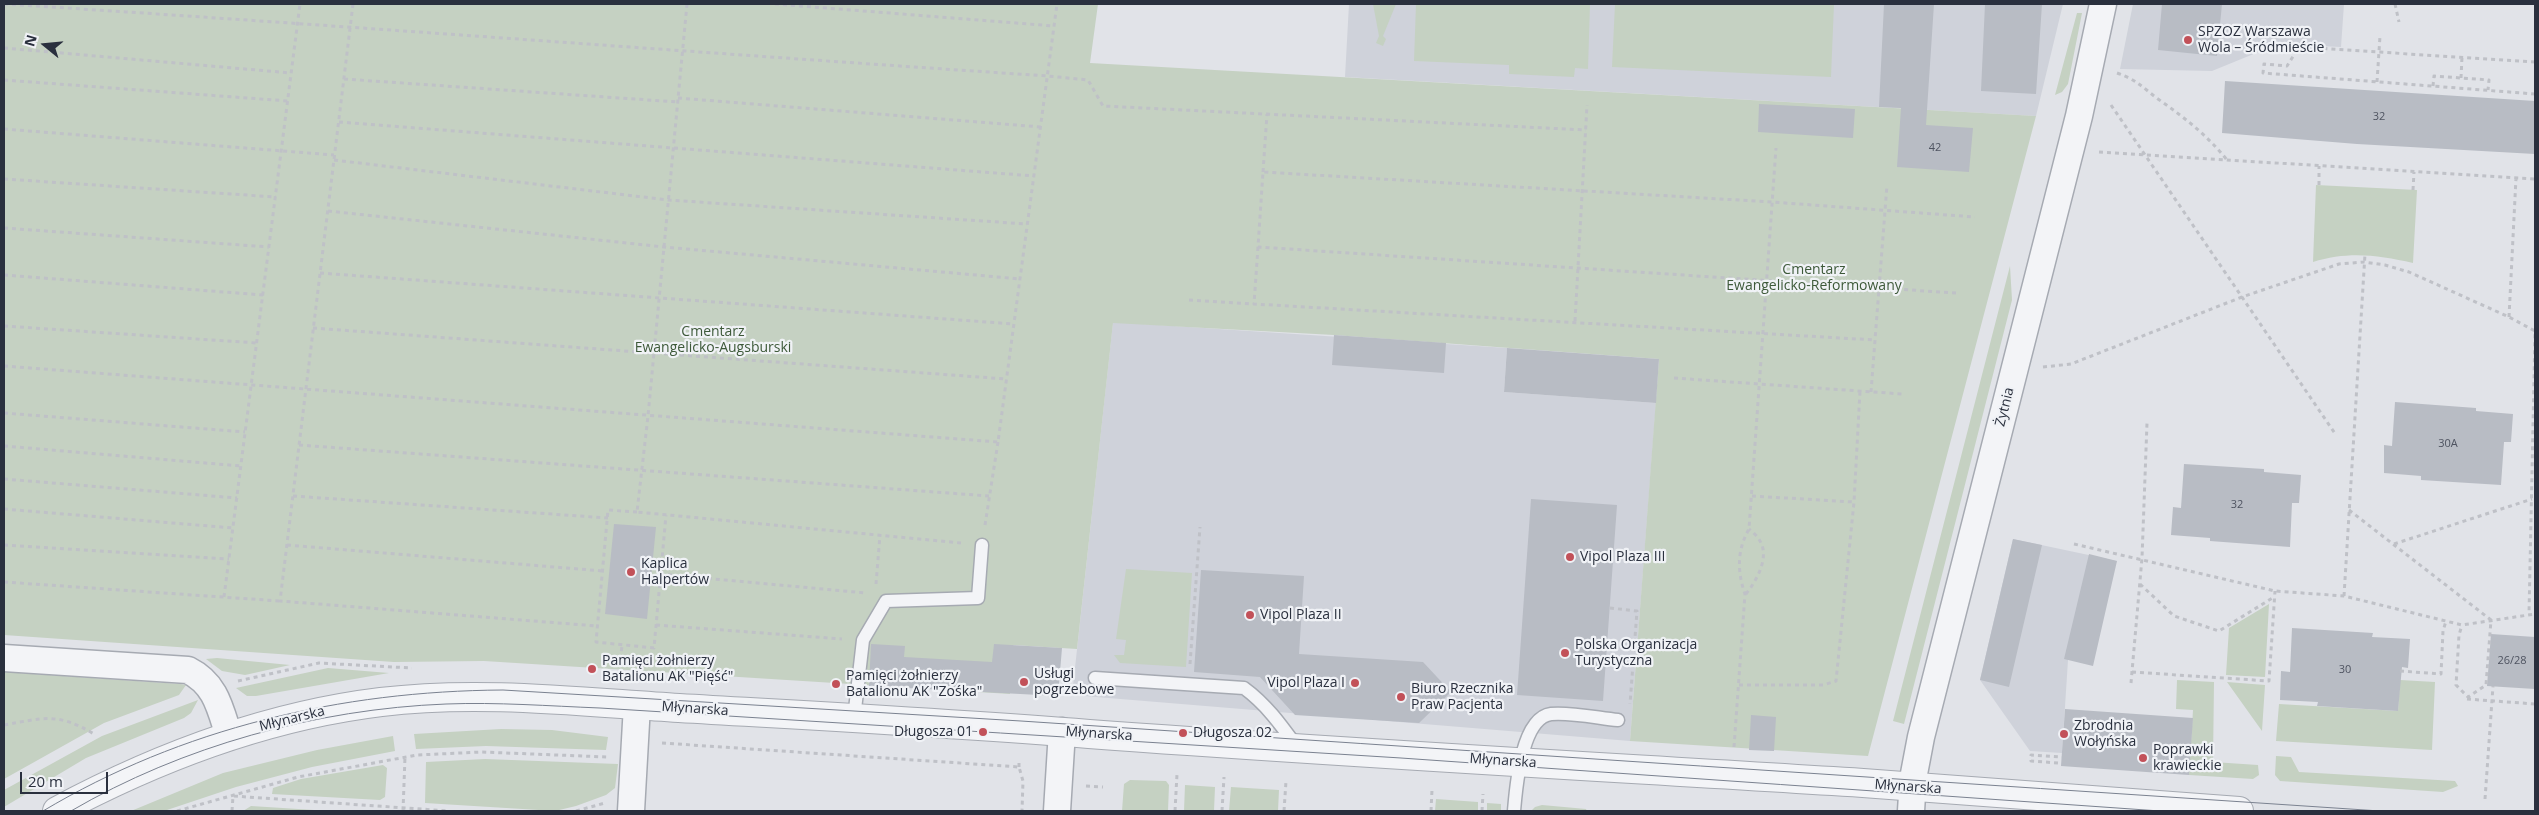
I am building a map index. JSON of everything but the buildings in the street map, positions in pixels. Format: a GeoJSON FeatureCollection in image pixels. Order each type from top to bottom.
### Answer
{"type":"FeatureCollection","features":[{"type":"Feature","properties":{"kind":"street","name":"Żytnia"},"geometry":{"type":"LineString","coordinates":[[1912,799],[1915,762],[2077,125],[2102,4]]}},
{"type":"Feature","properties":{"kind":"street"},"geometry":{"type":"LineString","coordinates":[[4,658],[188,670],[202,677],[211,687],[229,736]]}},
{"type":"Feature","properties":{"kind":"street","name":"Młynarska"},"geometry":{"type":"LineString","coordinates":[[57,811],[159,762],[229,736],[298,717],[346,707],[409,699],[506,698],[854,718],[1518,762],[1912,799],[2239,811]]}},
{"type":"Feature","properties":{"kind":"street"},"geometry":{"type":"LineString","coordinates":[[631,811],[637,705]]}},
{"type":"Feature","properties":{"kind":"street"},"geometry":{"type":"LineString","coordinates":[[1057,811],[1062,732]]}},
{"type":"Feature","properties":{"kind":"lane"},"geometry":{"type":"LineString","coordinates":[[854,718],[863,640],[886,601],[978,598],[982,545]]}},
{"type":"Feature","properties":{"kind":"lane"},"geometry":{"type":"LineString","coordinates":[[1095,678],[1244,688],[1255,696],[1276,718],[1297,747]]}},
{"type":"Feature","properties":{"kind":"lane"},"geometry":{"type":"LineString","coordinates":[[1514,811],[1518,762],[1537,723],[1551,714],[1618,720]]}},
{"type":"Feature","properties":{"kind":"path"},"geometry":{"type":"LineString","coordinates":[[4,4],[350,26],[682,52],[1048,76],[1088,80],[1103,106],[1586,130]]}},
{"type":"Feature","properties":{"kind":"path"},"geometry":{"type":"LineString","coordinates":[[224,597],[300,4]]}},
{"type":"Feature","properties":{"kind":"path"},"geometry":{"type":"LineString","coordinates":[[280,601],[353,4]]}},
{"type":"Feature","properties":{"kind":"path"},"geometry":{"type":"LineString","coordinates":[[637,512],[648,416],[687,4]]}},
{"type":"Feature","properties":{"kind":"path"},"geometry":{"type":"LineString","coordinates":[[775,4],[1054,26]]}},
{"type":"Feature","properties":{"kind":"path"},"geometry":{"type":"LineString","coordinates":[[666,515],[654,648],[596,642],[608,510],[637,512],[982,545],[998,442],[1057,4]]}},
{"type":"Feature","properties":{"kind":"path"},"geometry":{"type":"LineString","coordinates":[[2395,4],[2399,22]]}},
{"type":"Feature","properties":{"kind":"path"},"geometry":{"type":"LineString","coordinates":[[2378,82],[2380,36]]}},
{"type":"Feature","properties":{"kind":"path"},"geometry":{"type":"LineString","coordinates":[[2535,62],[2300,47],[2287,66],[2264,64],[2263,74],[2535,94]]}},
{"type":"Feature","properties":{"kind":"path"},"geometry":{"type":"LineString","coordinates":[[4,48],[291,73]]}},
{"type":"Feature","properties":{"kind":"path"},"geometry":{"type":"LineString","coordinates":[[2461,78],[2462,57]]}},
{"type":"Feature","properties":{"kind":"path"},"geometry":{"type":"LineString","coordinates":[[2114,72],[2143,85],[2155,97],[2193,123],[2212,140],[2227,160]]}},
{"type":"Feature","properties":{"kind":"path"},"geometry":{"type":"LineString","coordinates":[[2433,86],[2434,76],[2489,80],[2488,90]]}},
{"type":"Feature","properties":{"kind":"path"},"geometry":{"type":"LineString","coordinates":[[344,79],[678,100],[1041,127]]}},
{"type":"Feature","properties":{"kind":"path"},"geometry":{"type":"LineString","coordinates":[[4,80],[288,101]]}},
{"type":"Feature","properties":{"kind":"path"},"geometry":{"type":"LineString","coordinates":[[2108,101],[2147,155],[2336,435]]}},
{"type":"Feature","properties":{"kind":"path"},"geometry":{"type":"LineString","coordinates":[[1575,321],[1587,105]]}},
{"type":"Feature","properties":{"kind":"path"},"geometry":{"type":"LineString","coordinates":[[1254,304],[1267,114]]}},
{"type":"Feature","properties":{"kind":"path"},"geometry":{"type":"LineString","coordinates":[[338,122],[1034,176]]}},
{"type":"Feature","properties":{"kind":"path"},"geometry":{"type":"LineString","coordinates":[[4,129],[334,155]]}},
{"type":"Feature","properties":{"kind":"path"},"geometry":{"type":"LineString","coordinates":[[1734,753],[1745,594],[1740,578],[1739,559],[1743,540],[1750,529],[1776,148]]}},
{"type":"Feature","properties":{"kind":"path"},"geometry":{"type":"LineString","coordinates":[[2095,152],[2535,179]]}},
{"type":"Feature","properties":{"kind":"path"},"geometry":{"type":"LineString","coordinates":[[334,160],[668,200],[1028,224]]}},
{"type":"Feature","properties":{"kind":"path"},"geometry":{"type":"LineString","coordinates":[[2319,166],[2319,185]]}},
{"type":"Feature","properties":{"kind":"path"},"geometry":{"type":"LineString","coordinates":[[1263,172],[1772,202],[1975,217]]}},
{"type":"Feature","properties":{"kind":"path"},"geometry":{"type":"LineString","coordinates":[[2413,190],[2414,172]]}},
{"type":"Feature","properties":{"kind":"path"},"geometry":{"type":"LineString","coordinates":[[2509,317],[2516,178]]}},
{"type":"Feature","properties":{"kind":"path"},"geometry":{"type":"LineString","coordinates":[[4,179],[276,197]]}},
{"type":"Feature","properties":{"kind":"path"},"geometry":{"type":"LineString","coordinates":[[1871,392],[1887,185]]}},
{"type":"Feature","properties":{"kind":"path"},"geometry":{"type":"LineString","coordinates":[[328,210],[664,247],[1020,279]]}},
{"type":"Feature","properties":{"kind":"path"},"geometry":{"type":"LineString","coordinates":[[4,228],[269,247]]}},
{"type":"Feature","properties":{"kind":"path"},"geometry":{"type":"LineString","coordinates":[[1258,247],[1956,293]]}},
{"type":"Feature","properties":{"kind":"path"},"geometry":{"type":"LineString","coordinates":[[2344,596],[2365,254]]}},
{"type":"Feature","properties":{"kind":"path"},"geometry":{"type":"LineString","coordinates":[[2040,367],[2071,364],[2242,297],[2319,269],[2339,264],[2364,262],[2385,265],[2408,272],[2509,317],[2535,332],[2529,614]]}},
{"type":"Feature","properties":{"kind":"path"},"geometry":{"type":"LineString","coordinates":[[320,273],[1014,324]]}},
{"type":"Feature","properties":{"kind":"path"},"geometry":{"type":"LineString","coordinates":[[4,275],[263,296]]}},
{"type":"Feature","properties":{"kind":"path"},"geometry":{"type":"LineString","coordinates":[[1189,300],[1575,321],[1875,340]]}},
{"type":"Feature","properties":{"kind":"path"},"geometry":{"type":"LineString","coordinates":[[4,326],[257,343]]}},
{"type":"Feature","properties":{"kind":"path"},"geometry":{"type":"LineString","coordinates":[[313,328],[1006,379]]}},
{"type":"Feature","properties":{"kind":"path"},"geometry":{"type":"LineString","coordinates":[[4,366],[998,442]]}},
{"type":"Feature","properties":{"kind":"path"},"geometry":{"type":"LineString","coordinates":[[1674,378],[1902,394]]}},
{"type":"Feature","properties":{"kind":"path"},"geometry":{"type":"LineString","coordinates":[[1738,685],[1823,685],[1836,681],[1854,502],[1860,391]]}},
{"type":"Feature","properties":{"kind":"path"},"geometry":{"type":"LineString","coordinates":[[4,413],[245,432]]}},
{"type":"Feature","properties":{"kind":"path"},"geometry":{"type":"LineString","coordinates":[[2132,683],[2142,558],[2147,424]]}},
{"type":"Feature","properties":{"kind":"path"},"geometry":{"type":"LineString","coordinates":[[299,445],[989,496]]}},
{"type":"Feature","properties":{"kind":"path"},"geometry":{"type":"LineString","coordinates":[[4,446],[241,466]]}},
{"type":"Feature","properties":{"kind":"path"},"geometry":{"type":"LineString","coordinates":[[4,479],[237,498]]}},
{"type":"Feature","properties":{"kind":"path"},"geometry":{"type":"LineString","coordinates":[[293,496],[608,518]]}},
{"type":"Feature","properties":{"kind":"path"},"geometry":{"type":"LineString","coordinates":[[1752,496],[1854,502]]}},
{"type":"Feature","properties":{"kind":"path"},"geometry":{"type":"LineString","coordinates":[[2394,544],[2532,499]]}},
{"type":"Feature","properties":{"kind":"path"},"geometry":{"type":"LineString","coordinates":[[4,509],[233,528]]}},
{"type":"Feature","properties":{"kind":"path"},"geometry":{"type":"LineString","coordinates":[[2349,510],[2491,620]]}},
{"type":"Feature","properties":{"kind":"path"},"geometry":{"type":"LineString","coordinates":[[1189,685],[1200,527]]}},
{"type":"Feature","properties":{"kind":"path"},"geometry":{"type":"LineString","coordinates":[[1745,594],[1756,581],[1762,563],[1762,542],[1750,529]]}},
{"type":"Feature","properties":{"kind":"path"},"geometry":{"type":"LineString","coordinates":[[660,574],[875,594],[880,535]]}},
{"type":"Feature","properties":{"kind":"path"},"geometry":{"type":"LineString","coordinates":[[2074,544],[2142,558],[2274,591],[2344,596],[2462,625],[2535,614]]}},
{"type":"Feature","properties":{"kind":"path"},"geometry":{"type":"LineString","coordinates":[[4,545],[229,559]]}},
{"type":"Feature","properties":{"kind":"path"},"geometry":{"type":"LineString","coordinates":[[287,545],[602,571]]}},
{"type":"Feature","properties":{"kind":"path"},"geometry":{"type":"LineString","coordinates":[[4,582],[597,626]]}},
{"type":"Feature","properties":{"kind":"path"},"geometry":{"type":"LineString","coordinates":[[2140,584],[2174,616],[2219,631],[2274,597]]}},
{"type":"Feature","properties":{"kind":"path"},"geometry":{"type":"LineString","coordinates":[[2132,672],[2269,681],[2274,591]]}},
{"type":"Feature","properties":{"kind":"path"},"geometry":{"type":"LineString","coordinates":[[1610,608],[1637,611],[1630,706]]}},
{"type":"Feature","properties":{"kind":"path"},"geometry":{"type":"LineString","coordinates":[[2462,625],[2459,635],[2456,685],[2468,697],[2486,685],[2491,620]]}},
{"type":"Feature","properties":{"kind":"path"},"geometry":{"type":"LineString","coordinates":[[2400,671],[2441,674],[2443,631],[2446,621]]}},
{"type":"Feature","properties":{"kind":"path"},"geometry":{"type":"LineString","coordinates":[[656,625],[863,640]]}},
{"type":"Feature","properties":{"kind":"path"},"geometry":{"type":"LineString","coordinates":[[619,680],[622,645]]}},
{"type":"Feature","properties":{"kind":"path"},"geometry":{"type":"LineString","coordinates":[[2485,799],[2493,686]]}},
{"type":"Feature","properties":{"kind":"path"},"geometry":{"type":"LineString","coordinates":[[2468,699],[2535,704]]}},
{"type":"Feature","properties":{"kind":"path"},"geometry":{"type":"LineString","coordinates":[[4,726],[54,717],[77,723],[94,734]]}},
{"type":"Feature","properties":{"kind":"path"},"geometry":{"type":"LineString","coordinates":[[2032,755],[2060,757],[2058,763],[2031,761],[2032,755]]}},
{"type":"Feature","properties":{"kind":"path"},"geometry":{"type":"LineString","coordinates":[[403,810],[405,757]]}},
{"type":"Feature","properties":{"kind":"path"},"geometry":{"type":"LineString","coordinates":[[1019,761],[1019,767]]}},
{"type":"Feature","properties":{"kind":"path"},"geometry":{"type":"LineString","coordinates":[[1175,811],[1177,774]]}},
{"type":"Feature","properties":{"kind":"path"},"geometry":{"type":"LineString","coordinates":[[1222,811],[1224,777]]}},
{"type":"Feature","properties":{"kind":"path"},"geometry":{"type":"LineString","coordinates":[[1284,811],[1286,781]]}},
{"type":"Feature","properties":{"kind":"path"},"geometry":{"type":"LineString","coordinates":[[1080,786],[1103,788]]}},
{"type":"Feature","properties":{"kind":"path"},"geometry":{"type":"LineString","coordinates":[[1431,811],[1432,790]]}},
{"type":"Feature","properties":{"kind":"path"},"geometry":{"type":"LineString","coordinates":[[1482,811],[1483,794]]}},
{"type":"Feature","properties":{"kind":"path"},"geometry":{"type":"LineString","coordinates":[[232,811],[233,796],[403,810],[449,811]]}},
{"type":"Feature","properties":{"kind":"shaded area"},"geometry":{"type":"Polygon","coordinates":[[[1349,4],[2063,4],[2036,116],[1345,77],[1349,4]]]}},
{"type":"Feature","properties":{"kind":"shaded area"},"geometry":{"type":"Polygon","coordinates":[[[2133,4],[2344,4],[2341,47],[2278,44],[2212,71],[2120,69],[2133,4]]]}},
{"type":"Feature","properties":{"kind":"shaded area"},"geometry":{"type":"Polygon","coordinates":[[[1113,322],[1507,348],[1504,392],[1656,403],[1630,741],[1072,695],[1113,322]]]}},
{"type":"Feature","properties":{"kind":"shaded area"},"geometry":{"type":"Polygon","coordinates":[[[2013,539],[2117,561],[2068,660],[2062,753],[2030,751],[1980,680],[2013,539]]]}},
{"type":"Feature","properties":{"kind":"green space","name":"Cmentarz Ewangelicko-Augsburski"},"geometry":{"type":"Polygon","coordinates":[[[4,4],[1098,4],[1090,63],[2036,116],[1868,756],[1630,741],[1659,359],[1334,335],[1113,323],[1077,649],[1013,645],[1010,694],[484,661],[394,662],[4,635],[4,4]]]}},
{"type":"Feature","properties":{"kind":"green space"},"geometry":{"type":"Polygon","coordinates":[[[1373,4],[1396,4],[1383,36],[1386,39],[1383,46],[1376,43],[1379,36],[1373,4]]]}},
{"type":"Feature","properties":{"kind":"green space"},"geometry":{"type":"Polygon","coordinates":[[[1416,4],[1590,4],[1588,69],[1575,68],[1574,77],[1509,74],[1509,65],[1414,61],[1416,4]]]}},
{"type":"Feature","properties":{"kind":"green space"},"geometry":{"type":"Polygon","coordinates":[[[1615,4],[1834,4],[1831,77],[1612,67],[1615,4]]]}},
{"type":"Feature","properties":{"kind":"green space"},"geometry":{"type":"Polygon","coordinates":[[[2077,13],[2082,13],[2068,84],[2062,92],[2055,95],[2077,13]]]}},
{"type":"Feature","properties":{"kind":"green space"},"geometry":{"type":"Polygon","coordinates":[[[2316,185],[2417,190],[2413,263],[2363,255],[2338,256],[2313,262],[2316,185]]]}},
{"type":"Feature","properties":{"kind":"green space"},"geometry":{"type":"Polygon","coordinates":[[[2010,266],[2012,300],[1904,724],[1893,721],[2010,266]]]}},
{"type":"Feature","properties":{"kind":"green space"},"geometry":{"type":"Polygon","coordinates":[[[1126,569],[1192,573],[1186,667],[1120,663],[1114,655],[1124,655],[1126,640],[1116,639],[1126,569]]]}},
{"type":"Feature","properties":{"kind":"green space"},"geometry":{"type":"Polygon","coordinates":[[[2269,604],[2265,677],[2226,675],[2229,628],[2269,604]]]}},
{"type":"Feature","properties":{"kind":"green space"},"geometry":{"type":"Polygon","coordinates":[[[217,658],[290,665],[245,675],[222,671],[206,659],[217,658]]]}},
{"type":"Feature","properties":{"kind":"green space"},"geometry":{"type":"Polygon","coordinates":[[[328,668],[389,673],[256,696],[247,696],[236,688],[328,668]]]}},
{"type":"Feature","properties":{"kind":"green space"},"geometry":{"type":"Polygon","coordinates":[[[4,672],[186,685],[179,695],[104,723],[4,779],[4,672]]]}},
{"type":"Feature","properties":{"kind":"green space"},"geometry":{"type":"Polygon","coordinates":[[[2177,680],[2214,682],[2213,762],[2258,765],[2259,775],[2253,779],[2189,775],[2193,710],[2176,709],[2177,680]]]}},
{"type":"Feature","properties":{"kind":"green space"},"geometry":{"type":"Polygon","coordinates":[[[2400,680],[2435,682],[2432,750],[2276,741],[2279,704],[2398,711],[2400,680]]]}},
{"type":"Feature","properties":{"kind":"green space"},"geometry":{"type":"Polygon","coordinates":[[[2227,682],[2265,685],[2262,731],[2227,682]]]}},
{"type":"Feature","properties":{"kind":"green space"},"geometry":{"type":"Polygon","coordinates":[[[198,700],[191,713],[184,718],[86,758],[4,807],[4,790],[102,736],[198,700]]]}},
{"type":"Feature","properties":{"kind":"green space"},"geometry":{"type":"Polygon","coordinates":[[[501,729],[552,730],[608,737],[606,750],[486,746],[416,749],[414,734],[501,729]]]}},
{"type":"Feature","properties":{"kind":"green space"},"geometry":{"type":"Polygon","coordinates":[[[393,736],[395,751],[312,767],[236,787],[164,811],[131,811],[223,773],[317,750],[393,736]]]}},
{"type":"Feature","properties":{"kind":"green space"},"geometry":{"type":"Polygon","coordinates":[[[2276,756],[2291,757],[2299,772],[2455,781],[2458,786],[2443,792],[2280,781],[2275,775],[2276,756]]]}},
{"type":"Feature","properties":{"kind":"green space"},"geometry":{"type":"Polygon","coordinates":[[[485,759],[618,764],[615,788],[606,795],[576,806],[555,811],[425,803],[426,762],[485,759]]]}},
{"type":"Feature","properties":{"kind":"green space"},"geometry":{"type":"Polygon","coordinates":[[[383,765],[387,768],[385,797],[380,800],[272,794],[273,788],[301,779],[383,765]]]}},
{"type":"Feature","properties":{"kind":"green space"},"geometry":{"type":"Polygon","coordinates":[[[1130,780],[1166,781],[1169,785],[1168,811],[1122,811],[1124,784],[1130,780]]]}},
{"type":"Feature","properties":{"kind":"green space"},"geometry":{"type":"Polygon","coordinates":[[[1185,785],[1215,787],[1214,811],[1184,811],[1185,785]]]}},
{"type":"Feature","properties":{"kind":"green space"},"geometry":{"type":"Polygon","coordinates":[[[1231,787],[1279,790],[1278,811],[1229,811],[1231,787]]]}},
{"type":"Feature","properties":{"kind":"green space"},"geometry":{"type":"Polygon","coordinates":[[[1436,799],[1478,802],[1478,811],[1435,811],[1436,799]]]}},
{"type":"Feature","properties":{"kind":"green space"},"geometry":{"type":"Polygon","coordinates":[[[1487,803],[1501,804],[1501,811],[1487,811],[1487,803]]]}},
{"type":"Feature","properties":{"kind":"green space"},"geometry":{"type":"Polygon","coordinates":[[[1542,805],[1586,809],[1587,811],[1531,811],[1535,807],[1542,805]]]}},
{"type":"Feature","properties":{"kind":"green space"},"geometry":{"type":"Polygon","coordinates":[[[251,806],[330,811],[243,811],[251,806]]]}},
{"type":"Feature","properties":{"kind":"tram line"},"geometry":{"type":"LineString","coordinates":[[43,811],[96,782],[151,757],[207,737],[264,720],[323,707],[382,698],[442,692],[503,690],[1021,721],[2380,811]]}},
{"type":"Feature","properties":{"kind":"tram line"},"geometry":{"type":"LineString","coordinates":[[71,811],[114,788],[158,768],[204,750],[252,735],[300,723],[349,714],[397,707],[446,704],[523,704],[600,708],[1401,758],[2160,811]]}},
{"type":"Feature","properties":{"kind":"place","name":"SPZOZ Warszawa Wola – Śródmieście"},"geometry":{"type":"Point","coordinates":[2188,40]}},
{"type":"Feature","properties":{"kind":"place","name":"Vipol Plaza III"},"geometry":{"type":"Point","coordinates":[1570,557]}},
{"type":"Feature","properties":{"kind":"place","name":"Kaplica Halpertów"},"geometry":{"type":"Point","coordinates":[631,572]}},
{"type":"Feature","properties":{"kind":"place","name":"Vipol Plaza II"},"geometry":{"type":"Point","coordinates":[1250,615]}},
{"type":"Feature","properties":{"kind":"place","name":"Polska Organizacja Turystyczna"},"geometry":{"type":"Point","coordinates":[1565,653]}},
{"type":"Feature","properties":{"kind":"place","name":"Pamięci żołnierzy Batalionu AK \"Pięść\""},"geometry":{"type":"Point","coordinates":[592,669]}},
{"type":"Feature","properties":{"kind":"place","name":"Usługi pogrzebowe"},"geometry":{"type":"Point","coordinates":[1024,682]}},
{"type":"Feature","properties":{"kind":"place","name":"Vipol Plaza I"},"geometry":{"type":"Point","coordinates":[1355,683]}},
{"type":"Feature","properties":{"kind":"place","name":"Pamięci żołnierzy Batalionu AK \"Zośka\""},"geometry":{"type":"Point","coordinates":[836,684]}},
{"type":"Feature","properties":{"kind":"place","name":"Biuro Rzecznika Praw Pacjenta"},"geometry":{"type":"Point","coordinates":[1401,697]}},
{"type":"Feature","properties":{"kind":"place","name":"Długosza 01"},"geometry":{"type":"Point","coordinates":[983,732]}},
{"type":"Feature","properties":{"kind":"place","name":"Długosza 02"},"geometry":{"type":"Point","coordinates":[1183,733]}},
{"type":"Feature","properties":{"kind":"place","name":"Zbrodnia Wołyńska"},"geometry":{"type":"Point","coordinates":[2064,734]}},
{"type":"Feature","properties":{"kind":"place","name":"Poprawki krawieckie"},"geometry":{"type":"Point","coordinates":[2143,758]}},
{"type":"Feature","properties":{"kind":"park label","name":"Cmentarz Ewangelicko-Reformowany"},"geometry":{"type":"Point","coordinates":[1814,278]}}]}
